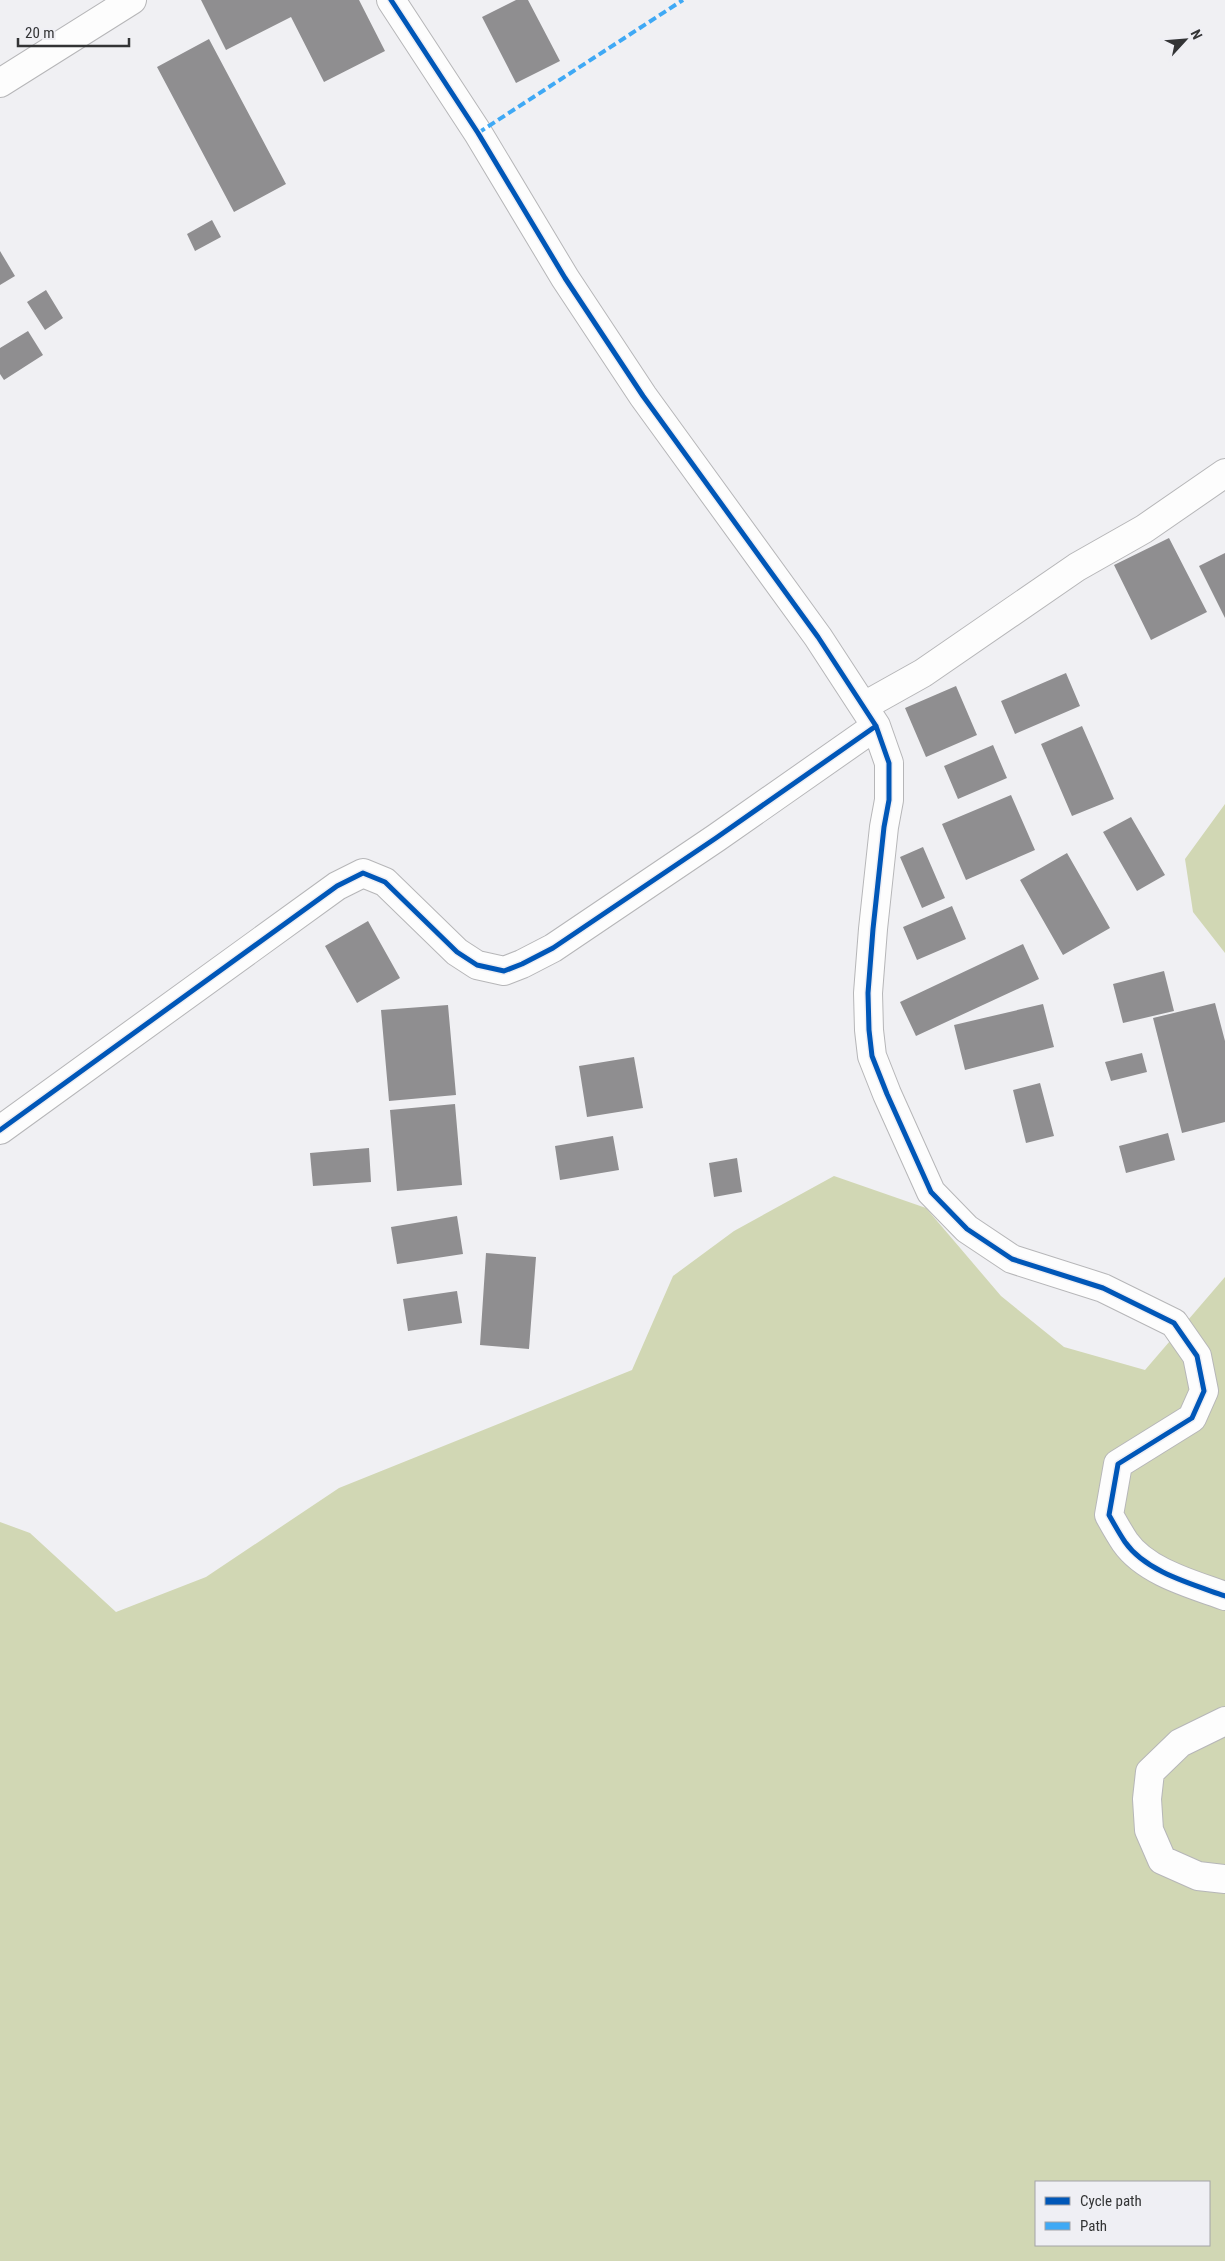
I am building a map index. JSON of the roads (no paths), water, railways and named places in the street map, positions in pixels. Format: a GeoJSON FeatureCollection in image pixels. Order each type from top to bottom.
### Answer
{"type":"FeatureCollection","features":[{"type":"Feature","properties":{"kind":"street"},"geometry":{"type":"LineString","coordinates":[[0,83],[132,0]]}},
{"type":"Feature","properties":{"kind":"street"},"geometry":{"type":"LineString","coordinates":[[391,0],[478,133],[565,278],[638,388],[818,637],[870,716],[889,763],[889,800],[884,827],[868,994],[872,1056],[887,1094],[930,1192],[967,1229],[1012,1259],[1102,1288],[1174,1323],[1197,1356],[1204,1392],[1192,1418],[1118,1464],[1109,1515],[1125,1543],[1148,1563],[1174,1578],[1225,1596]]}},
{"type":"Feature","properties":{"kind":"street"},"geometry":{"type":"LineString","coordinates":[[0,1130],[315,901],[337,886],[363,873],[385,882],[457,952],[477,965],[504,971],[553,948],[716,838],[923,673],[1077,567],[1144,528],[1225,473]]}},
{"type":"Feature","properties":{"kind":"street"},"geometry":{"type":"LineString","coordinates":[[1225,1722],[1180,1744],[1150,1772],[1147,1800],[1149,1830],[1162,1860],[1198,1876],[1225,1879]]}}]}
